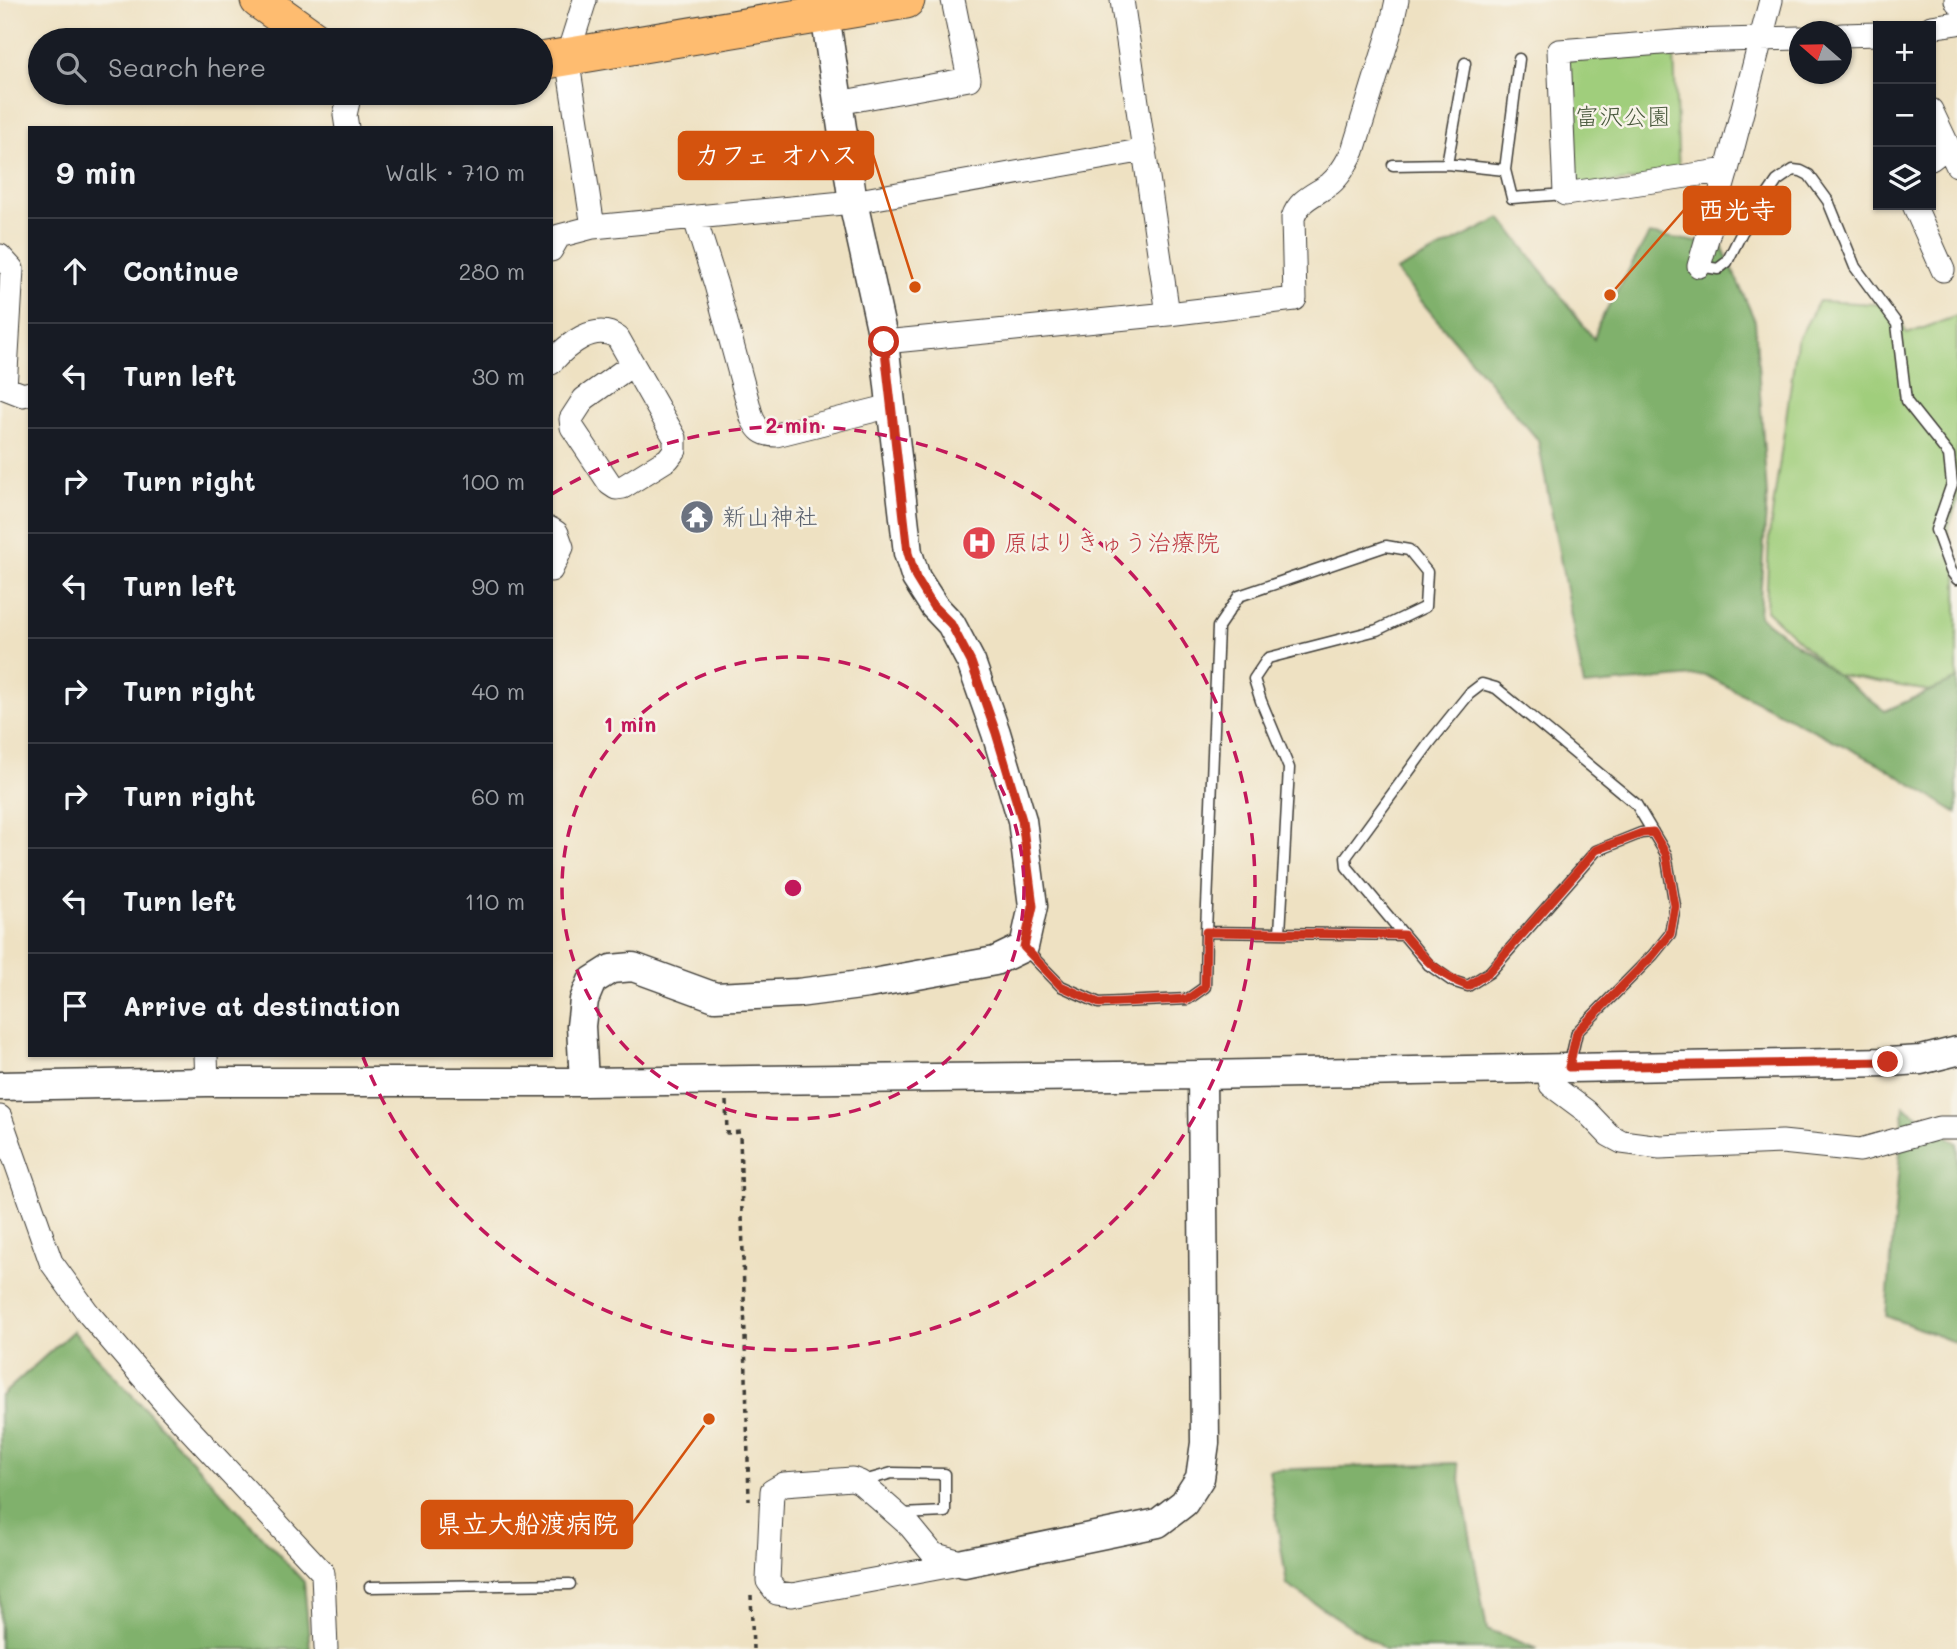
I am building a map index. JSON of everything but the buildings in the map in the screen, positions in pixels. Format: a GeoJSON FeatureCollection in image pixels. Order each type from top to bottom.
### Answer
{"type":"FeatureCollection","features":[{"type":"Feature","properties":{"kind":"highway"},"geometry":{"type":"LineString","coordinates":[[259,0],[298,28]]}},
{"type":"Feature","properties":{"kind":"highway"},"geometry":{"type":"LineString","coordinates":[[554,59],[906,0]]}},
{"type":"Feature","properties":{"kind":"street"},"geometry":{"type":"LineString","coordinates":[[585,0],[554,59],[593,228]]}},
{"type":"Feature","properties":{"kind":"street"},"geometry":{"type":"LineString","coordinates":[[838,103],[969,79],[953,0]]}},
{"type":"Feature","properties":{"kind":"street"},"geometry":{"type":"LineString","coordinates":[[1122,0],[1168,314]]}},
{"type":"Feature","properties":{"kind":"street"},"geometry":{"type":"LineString","coordinates":[[884,342],[1295,299],[1293,218],[1296,209],[1302,202],[1332,183],[1353,151],[1391,29],[1397,0]]}},
{"type":"Feature","properties":{"kind":"street"},"geometry":{"type":"LineString","coordinates":[[1699,267],[1771,0]]}},
{"type":"Feature","properties":{"kind":"street"},"geometry":{"type":"LineString","coordinates":[[584,1082],[581,1026],[584,1000],[592,981],[611,969],[633,967],[715,997],[798,993],[868,984],[995,961],[1024,947],[1033,906],[1022,820],[971,662],[951,624],[933,606],[916,578],[908,553],[884,342],[853,202],[825,14]]}},
{"type":"Feature","properties":{"kind":"street"},"geometry":{"type":"LineString","coordinates":[[1936,26],[1957,23]]}},
{"type":"Feature","properties":{"kind":"street"},"geometry":{"type":"LineString","coordinates":[[1852,35],[1873,34]]}},
{"type":"Feature","properties":{"kind":"street"},"geometry":{"type":"LineString","coordinates":[[1727,170],[1565,194],[1559,51],[1687,41],[1789,39]]}},
{"type":"Feature","properties":{"kind":"street"},"geometry":{"type":"LineString","coordinates":[[347,105],[347,126]]}},
{"type":"Feature","properties":{"kind":"street"},"geometry":{"type":"LineString","coordinates":[[1936,126],[1945,156]]}},
{"type":"Feature","properties":{"kind":"street"},"geometry":{"type":"LineString","coordinates":[[553,246],[559,236],[593,228],[853,202],[1145,150]]}},
{"type":"Feature","properties":{"kind":"street"},"geometry":{"type":"LineString","coordinates":[[1916,210],[1943,270]]}},
{"type":"Feature","properties":{"kind":"street"},"geometry":{"type":"LineString","coordinates":[[695,219],[752,418],[758,430],[766,435],[776,435],[891,406]]}},
{"type":"Feature","properties":{"kind":"street"},"geometry":{"type":"LineString","coordinates":[[0,256],[12,269],[5,388],[23,395],[28,394]]}},
{"type":"Feature","properties":{"kind":"street"},"geometry":{"type":"LineString","coordinates":[[553,361],[586,334],[598,331],[611,333],[618,338],[676,438],[675,450],[668,459],[623,487],[616,488],[610,484],[572,427],[571,419],[584,400],[633,364]]}},
{"type":"Feature","properties":{"kind":"street"},"geometry":{"type":"LineString","coordinates":[[553,530],[557,533],[562,547],[553,566]]}},
{"type":"Feature","properties":{"kind":"street"},"geometry":{"type":"LineString","coordinates":[[0,1086],[207,1069],[584,1082],[1202,1075],[1888,1062],[1921,1060],[1957,1051]]}},
{"type":"Feature","properties":{"kind":"street"},"geometry":{"type":"LineString","coordinates":[[1558,1067],[1551,1085],[1586,1111],[1609,1135],[1622,1142],[1660,1147],[1782,1142],[1860,1150],[1939,1128],[1957,1128]]}},
{"type":"Feature","properties":{"kind":"street"},"geometry":{"type":"LineString","coordinates":[[964,1563],[933,1554],[897,1514],[860,1482],[852,1479],[786,1484],[772,1491],[768,1581],[777,1593],[792,1595],[964,1563],[1158,1523],[1184,1503],[1200,1478],[1205,1443],[1202,1075]]}},
{"type":"Feature","properties":{"kind":"street"},"geometry":{"type":"LineString","coordinates":[[0,1117],[51,1262],[88,1313],[165,1403],[323,1573],[326,1649]]}},
{"type":"Feature","properties":{"kind":"street"},"geometry":{"type":"LineString","coordinates":[[905,1574],[917,1556],[920,1539]]}},
{"type":"Feature","properties":{"kind":"lane"},"geometry":{"type":"LineString","coordinates":[[1519,59],[1505,170],[1512,198],[1565,194]]}},
{"type":"Feature","properties":{"kind":"lane"},"geometry":{"type":"LineString","coordinates":[[1447,164],[1465,63]]}},
{"type":"Feature","properties":{"kind":"lane"},"geometry":{"type":"LineString","coordinates":[[1393,165],[1447,164],[1505,170]]}},
{"type":"Feature","properties":{"kind":"lane"},"geometry":{"type":"LineString","coordinates":[[1699,267],[1718,269],[1727,261],[1742,232],[1777,181],[1793,170],[1809,175],[1828,201],[1855,267],[1897,324],[1906,401],[1949,455],[1952,484],[1936,530],[1951,571],[1957,579]]}},
{"type":"Feature","properties":{"kind":"lane"},"geometry":{"type":"LineString","coordinates":[[1024,947],[1061,986],[1099,1003],[1188,999],[1205,987],[1218,627],[1239,596],[1386,546],[1409,550],[1427,572],[1425,607],[1377,631],[1268,658],[1254,679],[1289,768],[1280,933]]}},
{"type":"Feature","properties":{"kind":"lane"},"geometry":{"type":"LineString","coordinates":[[1558,1067],[1577,1032],[1653,955],[1670,934],[1675,906],[1666,854],[1653,832],[1636,804],[1496,688],[1482,684],[1469,694],[1431,741],[1346,857],[1347,867],[1429,965],[1452,981],[1468,986],[1490,971],[1596,850],[1642,833],[1653,832]]}},
{"type":"Feature","properties":{"kind":"lane"},"geometry":{"type":"LineString","coordinates":[[1206,932],[1404,935]]}},
{"type":"Feature","properties":{"kind":"lane"},"geometry":{"type":"LineString","coordinates":[[860,1482],[892,1473],[945,1474],[945,1513],[897,1514]]}},
{"type":"Feature","properties":{"kind":"lane"},"geometry":{"type":"LineString","coordinates":[[370,1587],[570,1584]]}},
{"type":"Feature","properties":{"kind":"path"},"geometry":{"type":"LineString","coordinates":[[742,1080],[741,1102],[726,1101],[727,1133],[740,1132],[749,1513]]}},
{"type":"Feature","properties":{"kind":"path"},"geometry":{"type":"LineString","coordinates":[[751,1595],[753,1649]]}},
{"type":"Feature","properties":{"kind":"green space","name":"富沢公園"},"geometry":{"type":"Polygon","coordinates":[[[1674,53],[1679,175],[1573,187],[1567,59],[1674,53]]]}},
{"type":"Feature","properties":{"kind":"green space"},"geometry":{"type":"Polygon","coordinates":[[[1501,218],[1594,339],[1599,323],[1649,234],[1722,246],[1755,321],[1767,496],[1759,616],[1885,711],[1957,679],[1957,813],[1878,763],[1705,675],[1584,686],[1538,440],[1396,271],[1501,218]]]}},
{"type":"Feature","properties":{"kind":"green space"},"geometry":{"type":"Polygon","coordinates":[[[1819,301],[1893,305],[1907,334],[1957,316],[1957,501],[1948,531],[1957,563],[1957,696],[1834,674],[1766,610],[1769,536],[1797,341],[1819,301]]]}},
{"type":"Feature","properties":{"kind":"green space"},"geometry":{"type":"Polygon","coordinates":[[[1904,1106],[1957,1143],[1957,1343],[1886,1316],[1904,1106]]]}},
{"type":"Feature","properties":{"kind":"green space"},"geometry":{"type":"Polygon","coordinates":[[[73,1331],[304,1582],[310,1649],[0,1649],[0,1397],[73,1331]]]}},
{"type":"Feature","properties":{"kind":"green space"},"geometry":{"type":"Polygon","coordinates":[[[1457,1463],[1487,1629],[1538,1649],[1385,1649],[1287,1585],[1269,1470],[1457,1463]]]}},
{"type":"Feature","properties":{"kind":"place","name":"カフェ オハス"},"geometry":{"type":"Point","coordinates":[915,287]}},
{"type":"Feature","properties":{"kind":"place","name":"西光寺"},"geometry":{"type":"Point","coordinates":[1610,295]}},
{"type":"Feature","properties":{"kind":"place","name":"新山神社"},"geometry":{"type":"Point","coordinates":[697,517]}},
{"type":"Feature","properties":{"kind":"place","name":"原はりきゅう治療院"},"geometry":{"type":"Point","coordinates":[979,543]}},
{"type":"Feature","properties":{"kind":"place","name":"県立大船渡病院"},"geometry":{"type":"Point","coordinates":[709,1419]}},
{"type":"Feature","properties":{"kind":"route"},"geometry":{"type":"LineString","coordinates":[[884,342],[908,553],[916,578],[933,606],[951,624],[971,662],[1022,820],[1033,906],[1024,947],[1061,986],[1099,1003],[1188,999],[1205,987],[1206,932],[1404,935],[1429,965],[1452,981],[1468,986],[1490,971],[1596,850],[1642,833],[1653,832],[1666,854],[1675,906],[1670,934],[1653,955],[1577,1032],[1569,1067],[1888,1062]]}}]}
